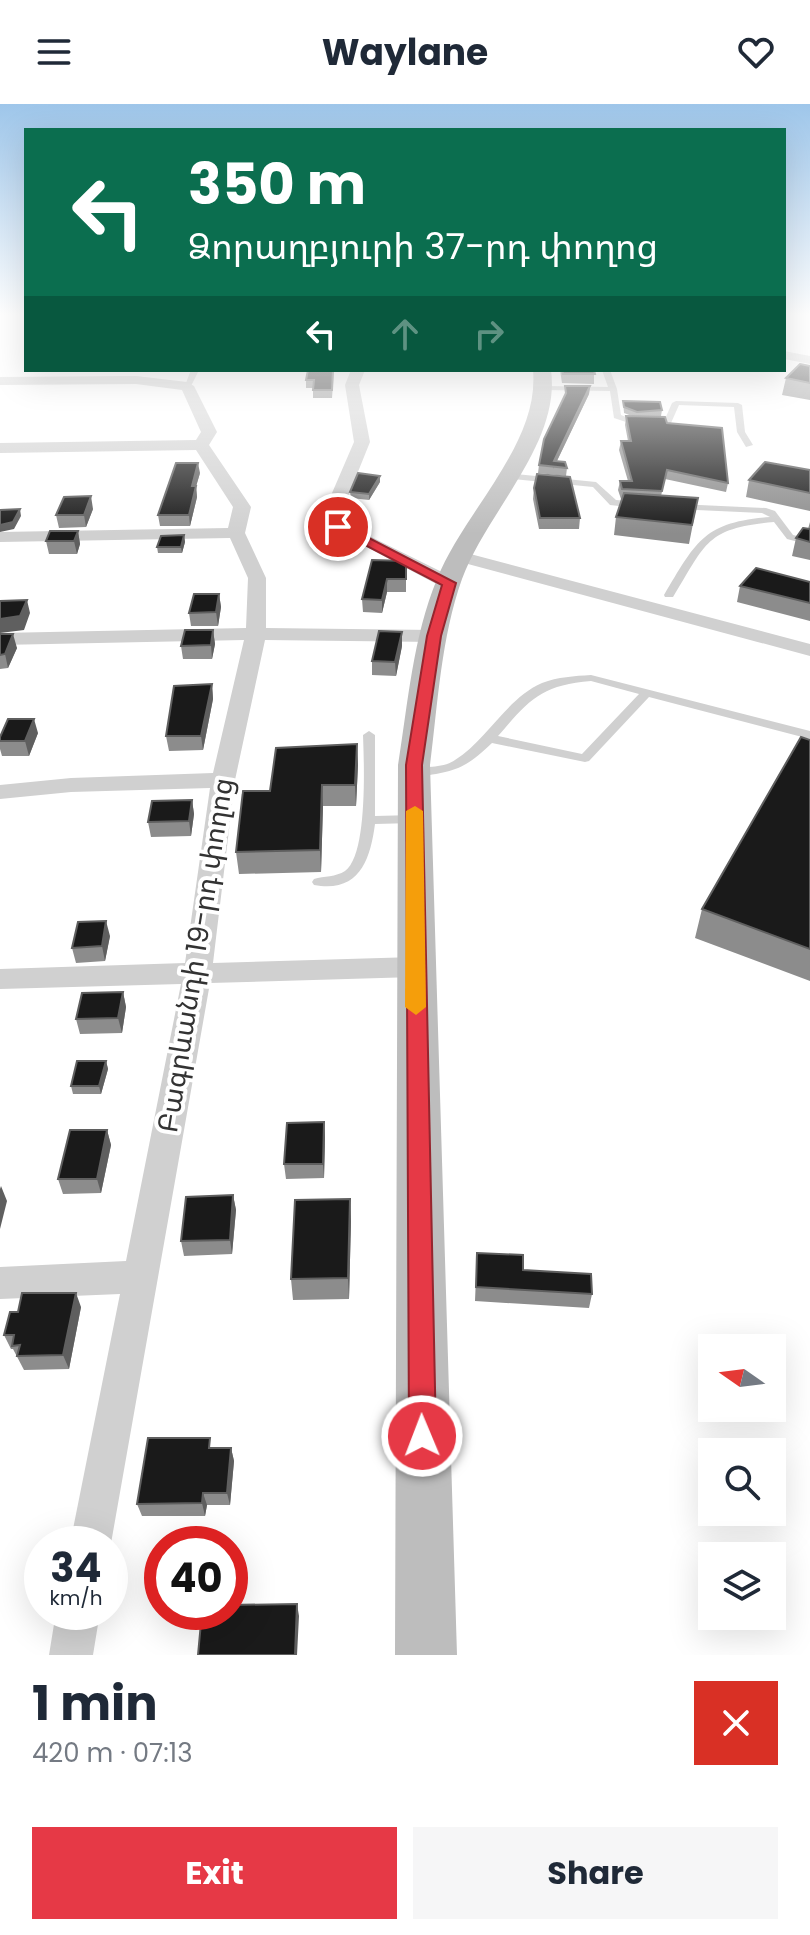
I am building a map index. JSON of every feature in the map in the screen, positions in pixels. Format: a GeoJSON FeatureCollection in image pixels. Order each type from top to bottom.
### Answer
{"type":"FeatureCollection","features":[{"type":"Feature","properties":{"kind":"street","name":"Բագրևանդի 19-րդ փողոց"},"geometry":{"type":"LineString","coordinates":[[94,1526],[197,975],[223,780],[256,634],[257,578],[236,533],[242,507],[201,445],[209,432],[194,388]]}},
{"type":"Feature","properties":{"kind":"street"},"geometry":{"type":"LineString","coordinates":[[353,388],[362,442],[332,514],[338,527],[454,570],[810,650]]}},
{"type":"Feature","properties":{"kind":"street"},"geometry":{"type":"LineString","coordinates":[[426,1655],[414,773],[434,636],[454,570],[536,425],[543,407],[543,388]]}},
{"type":"Feature","properties":{"kind":"street"},"geometry":{"type":"LineString","coordinates":[[0,448],[201,445]]}},
{"type":"Feature","properties":{"kind":"street"},"geometry":{"type":"LineString","coordinates":[[0,537],[236,533]]}},
{"type":"Feature","properties":{"kind":"street"},"geometry":{"type":"LineString","coordinates":[[0,639],[256,634],[434,636]]}},
{"type":"Feature","properties":{"kind":"street"},"geometry":{"type":"LineString","coordinates":[[0,792],[71,785],[223,780]]}},
{"type":"Feature","properties":{"kind":"street"},"geometry":{"type":"LineString","coordinates":[[0,979],[415,967]]}},
{"type":"Feature","properties":{"kind":"street"},"geometry":{"type":"LineString","coordinates":[[0,1283],[139,1277]]}},
{"type":"Feature","properties":{"kind":"street"},"geometry":{"type":"LineString","coordinates":[[71,1655],[75,1630]]}},
{"type":"Feature","properties":{"kind":"lane"},"geometry":{"type":"LineString","coordinates":[[609,388],[613,389],[617,416],[635,423],[668,421],[676,403],[738,405],[741,432],[749,445]]}},
{"type":"Feature","properties":{"kind":"lane"},"geometry":{"type":"LineString","coordinates":[[506,476],[587,483],[603,489],[613,503],[654,506]]}},
{"type":"Feature","properties":{"kind":"lane"},"geometry":{"type":"LineString","coordinates":[[669,506],[763,510],[775,518],[790,537],[810,542]]}},
{"type":"Feature","properties":{"kind":"lane"},"geometry":{"type":"LineString","coordinates":[[669,595],[703,540],[717,528],[739,521],[775,518]]}},
{"type":"Feature","properties":{"kind":"lane"},"geometry":{"type":"LineString","coordinates":[[414,773],[454,768],[488,738],[505,716],[536,690],[567,678],[591,678],[810,735]]}},
{"type":"Feature","properties":{"kind":"lane"},"geometry":{"type":"LineString","coordinates":[[488,738],[585,758],[646,693]]}},
{"type":"Feature","properties":{"kind":"lane"},"geometry":{"type":"LineString","coordinates":[[319,882],[345,877],[355,870],[369,820],[369,735]]}},
{"type":"Feature","properties":{"kind":"lane"},"geometry":{"type":"LineString","coordinates":[[369,820],[415,819]]}},
{"type":"Feature","properties":{"kind":"building"},"geometry":{"type":"Polygon","coordinates":[[[565,388],[589,388],[554,461],[565,462],[567,468],[539,465],[544,439],[566,393],[565,388]]]}},
{"type":"Feature","properties":{"kind":"building"},"geometry":{"type":"Polygon","coordinates":[[[623,401],[660,402],[662,410],[637,412],[624,407],[623,401]]]}},
{"type":"Feature","properties":{"kind":"building"},"geometry":{"type":"Polygon","coordinates":[[[626,416],[665,417],[667,423],[722,428],[728,483],[667,470],[662,491],[622,489],[620,481],[632,481],[621,441],[631,441],[626,416]]]}},
{"type":"Feature","properties":{"kind":"building"},"geometry":{"type":"Polygon","coordinates":[[[765,462],[810,470],[810,493],[749,480],[765,462]]]}},
{"type":"Feature","properties":{"kind":"building"},"geometry":{"type":"Polygon","coordinates":[[[176,463],[198,463],[189,515],[158,515],[176,463]]]}},
{"type":"Feature","properties":{"kind":"building"},"geometry":{"type":"Polygon","coordinates":[[[358,473],[380,476],[369,494],[350,492],[358,473]]]}},
{"type":"Feature","properties":{"kind":"building"},"geometry":{"type":"Polygon","coordinates":[[[537,474],[570,477],[580,518],[540,518],[534,488],[537,474]]]}},
{"type":"Feature","properties":{"kind":"building"},"geometry":{"type":"Polygon","coordinates":[[[624,493],[698,498],[692,525],[616,517],[624,493]]]}},
{"type":"Feature","properties":{"kind":"building"},"geometry":{"type":"Polygon","coordinates":[[[91,496],[84,515],[56,515],[64,497],[91,496]]]}},
{"type":"Feature","properties":{"kind":"building"},"geometry":{"type":"Polygon","coordinates":[[[20,509],[13,522],[0,525],[0,510],[20,509]]]}},
{"type":"Feature","properties":{"kind":"building"},"geometry":{"type":"Polygon","coordinates":[[[803,528],[810,529],[810,542],[796,538],[803,528]]]}},
{"type":"Feature","properties":{"kind":"building"},"geometry":{"type":"Polygon","coordinates":[[[50,531],[78,531],[74,541],[46,541],[50,531]]]}},
{"type":"Feature","properties":{"kind":"building"},"geometry":{"type":"Polygon","coordinates":[[[184,535],[181,547],[157,547],[161,536],[184,535]]]}},
{"type":"Feature","properties":{"kind":"building"},"geometry":{"type":"Polygon","coordinates":[[[372,560],[406,561],[406,579],[387,579],[382,600],[362,599],[372,560]]]}},
{"type":"Feature","properties":{"kind":"building"},"geometry":{"type":"Polygon","coordinates":[[[756,568],[810,582],[810,603],[740,586],[756,568]]]}},
{"type":"Feature","properties":{"kind":"building"},"geometry":{"type":"Polygon","coordinates":[[[194,594],[219,594],[216,612],[189,613],[194,594]]]}},
{"type":"Feature","properties":{"kind":"building"},"geometry":{"type":"Polygon","coordinates":[[[27,600],[20,616],[0,619],[0,601],[27,600]]]}},
{"type":"Feature","properties":{"kind":"building"},"geometry":{"type":"Polygon","coordinates":[[[185,630],[213,630],[211,645],[181,646],[185,630]]]}},
{"type":"Feature","properties":{"kind":"building"},"geometry":{"type":"Polygon","coordinates":[[[379,631],[402,632],[395,662],[372,661],[379,631]]]}},
{"type":"Feature","properties":{"kind":"building"},"geometry":{"type":"Polygon","coordinates":[[[0,634],[13,634],[5,654],[0,655],[0,634]]]}},
{"type":"Feature","properties":{"kind":"building"},"geometry":{"type":"Polygon","coordinates":[[[212,684],[201,736],[166,736],[174,686],[212,684]]]}},
{"type":"Feature","properties":{"kind":"building"},"geometry":{"type":"Polygon","coordinates":[[[8,719],[34,719],[25,741],[0,741],[8,719]]]}},
{"type":"Feature","properties":{"kind":"building"},"geometry":{"type":"Polygon","coordinates":[[[801,737],[810,740],[810,949],[702,909],[801,737]]]}},
{"type":"Feature","properties":{"kind":"building"},"geometry":{"type":"Polygon","coordinates":[[[357,744],[355,785],[322,785],[320,850],[236,852],[243,791],[270,791],[276,748],[357,744]]]}},
{"type":"Feature","properties":{"kind":"building"},"geometry":{"type":"Polygon","coordinates":[[[192,800],[189,821],[148,822],[152,801],[192,800]]]}},
{"type":"Feature","properties":{"kind":"building"},"geometry":{"type":"Polygon","coordinates":[[[106,921],[102,946],[72,948],[78,922],[106,921]]]}},
{"type":"Feature","properties":{"kind":"building"},"geometry":{"type":"Polygon","coordinates":[[[123,992],[118,1018],[76,1019],[82,993],[123,992]]]}},
{"type":"Feature","properties":{"kind":"building"},"geometry":{"type":"Polygon","coordinates":[[[77,1061],[106,1061],[99,1086],[71,1086],[77,1061]]]}},
{"type":"Feature","properties":{"kind":"building"},"geometry":{"type":"Polygon","coordinates":[[[324,1122],[323,1164],[284,1164],[287,1123],[324,1122]]]}},
{"type":"Feature","properties":{"kind":"building"},"geometry":{"type":"Polygon","coordinates":[[[70,1130],[107,1130],[97,1179],[58,1179],[70,1130]]]}},
{"type":"Feature","properties":{"kind":"building"},"geometry":{"type":"Polygon","coordinates":[[[233,1195],[230,1240],[181,1241],[186,1197],[233,1195]]]}},
{"type":"Feature","properties":{"kind":"building"},"geometry":{"type":"Polygon","coordinates":[[[350,1199],[348,1278],[291,1279],[295,1200],[350,1199]]]}},
{"type":"Feature","properties":{"kind":"building"},"geometry":{"type":"Polygon","coordinates":[[[477,1253],[523,1255],[523,1270],[591,1274],[592,1294],[476,1287],[477,1253]]]}},
{"type":"Feature","properties":{"kind":"building"},"geometry":{"type":"Polygon","coordinates":[[[22,1293],[76,1293],[63,1355],[17,1356],[20,1345],[12,1346],[14,1335],[4,1335],[10,1312],[18,1312],[22,1293]]]}},
{"type":"Feature","properties":{"kind":"building"},"geometry":{"type":"Polygon","coordinates":[[[148,1438],[210,1438],[209,1448],[231,1448],[227,1493],[203,1493],[202,1503],[137,1504],[148,1438]]]}},
{"type":"Feature","properties":{"kind":"building"},"geometry":{"type":"Polygon","coordinates":[[[297,1604],[295,1655],[198,1655],[200,1630],[248,1630],[248,1605],[297,1604]]]}},
{"type":"Feature","properties":{"kind":"slow traffic"},"geometry":{"type":"LineString","coordinates":[[415,811],[416,1007]]}},
{"type":"Feature","properties":{"kind":"route"},"geometry":{"type":"LineString","coordinates":[[338,527],[449,583],[434,636],[414,765],[422,1436]]}}]}
